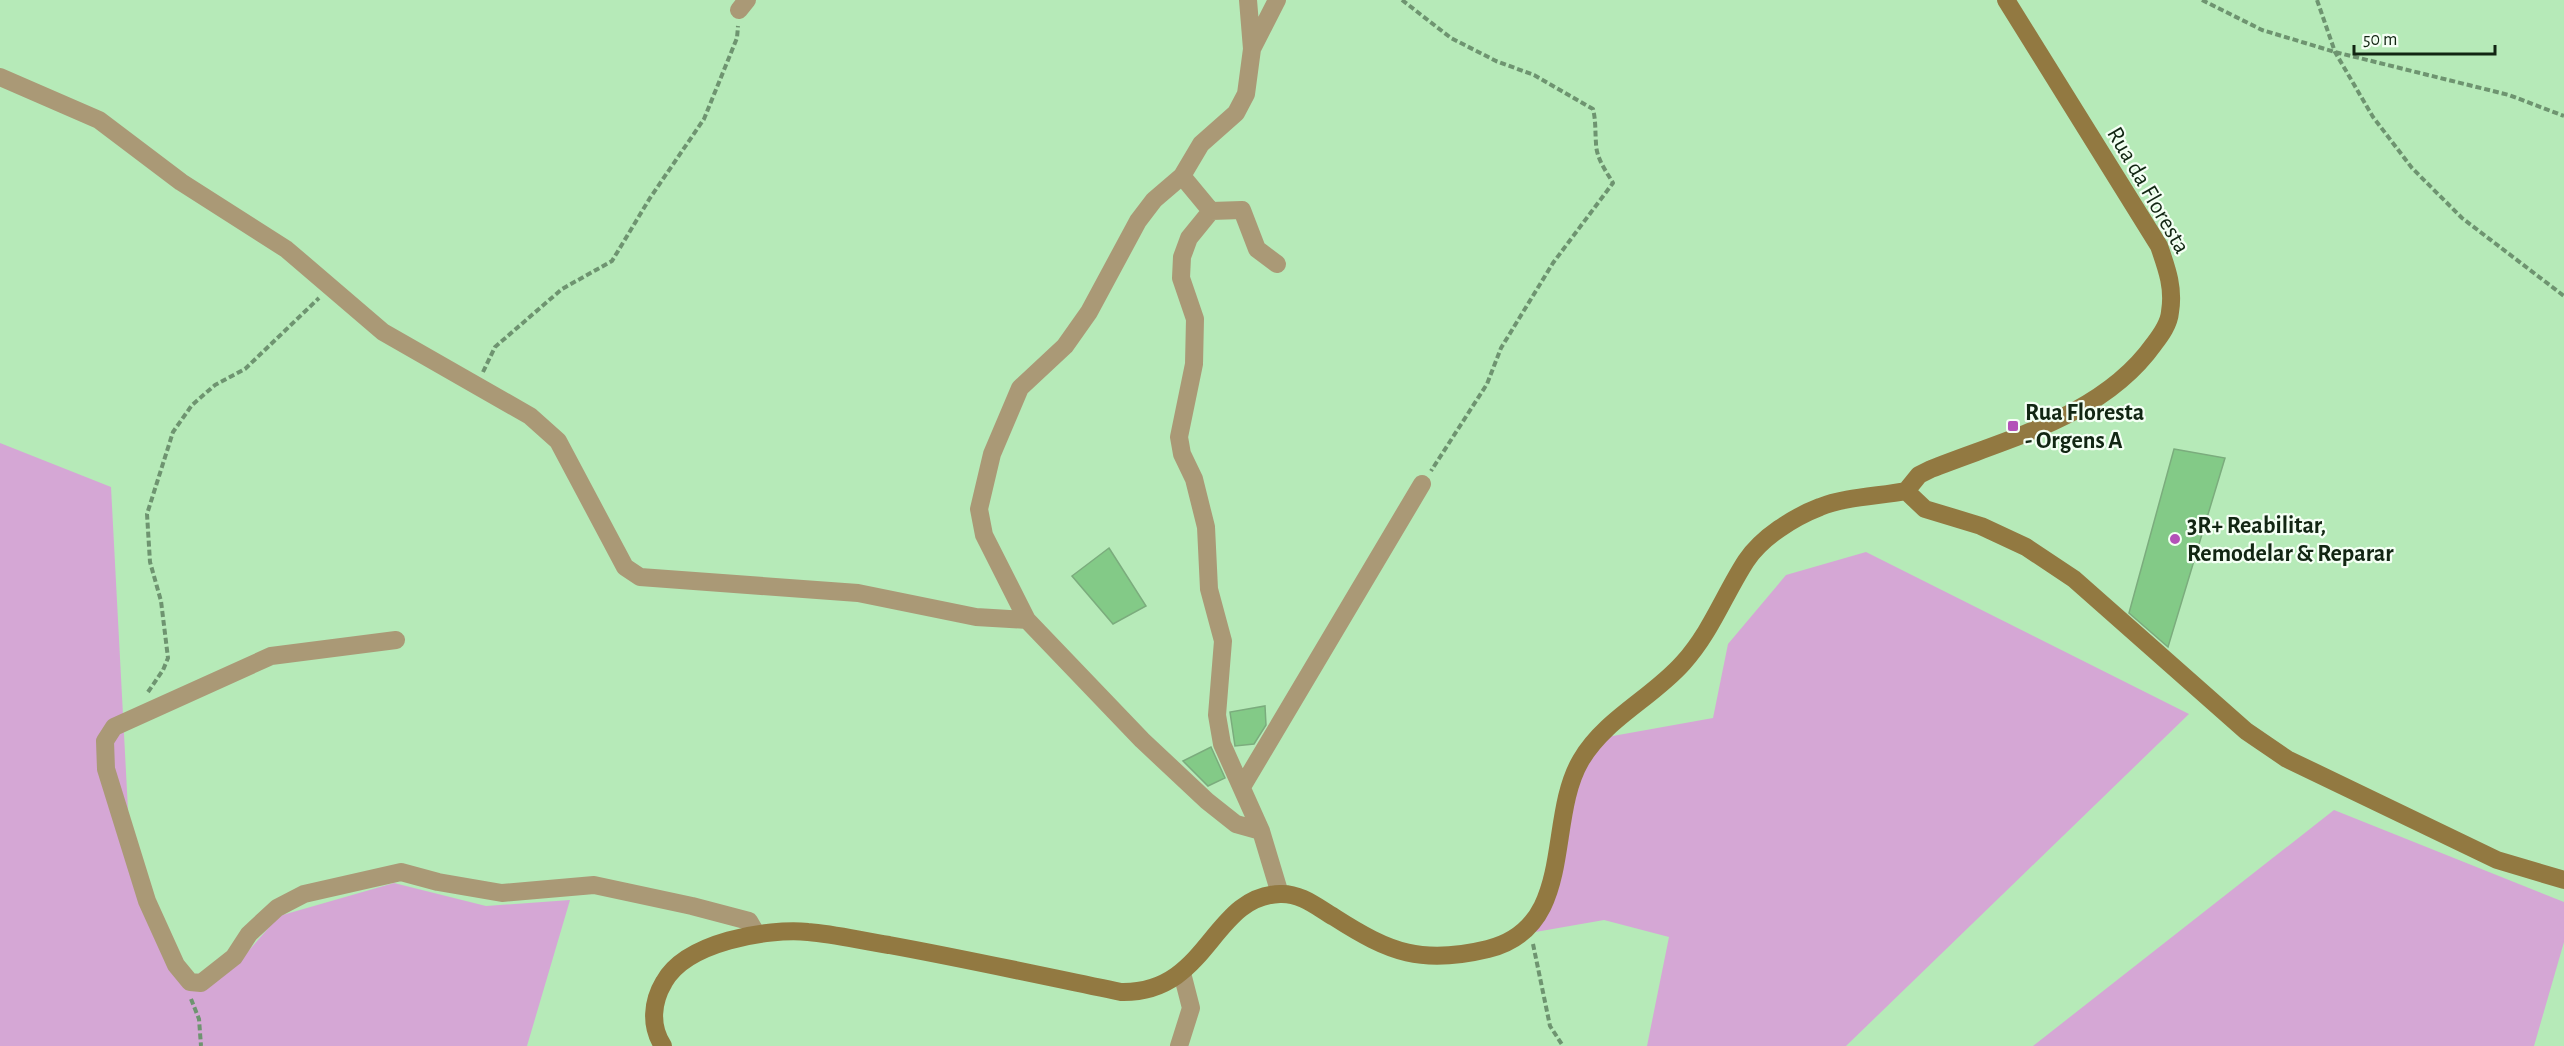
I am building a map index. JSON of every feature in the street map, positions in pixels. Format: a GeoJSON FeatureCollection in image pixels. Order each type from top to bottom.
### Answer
{"type":"FeatureCollection","features":[{"type":"Feature","properties":{"kind":"street"},"geometry":{"type":"LineString","coordinates":[[1248,0],[1252,49],[1246,94],[1236,113],[1201,144],[1182,176],[1154,200],[1138,221],[1089,312],[1065,346],[1020,388],[992,454],[980,509],[984,535],[1028,620],[1142,740],[1207,801],[1236,824],[1261,831]]}},
{"type":"Feature","properties":{"kind":"street"},"geometry":{"type":"LineString","coordinates":[[1252,49],[1277,0]]}},
{"type":"Feature","properties":{"kind":"street","name":"Rua da Floresta"},"geometry":{"type":"LineString","coordinates":[[1906,491],[1919,476],[1931,469],[2068,416],[2107,391],[2140,364],[2162,333],[2170,314],[2172,282],[2158,246],[2006,0]]}},
{"type":"Feature","properties":{"kind":"street"},"geometry":{"type":"LineString","coordinates":[[0,77],[99,120],[181,182],[286,249],[384,332],[530,416],[558,441],[625,567],[640,577],[858,593],[976,617],[1028,620]]}},
{"type":"Feature","properties":{"kind":"street"},"geometry":{"type":"LineString","coordinates":[[1182,176],[1211,212]]}},
{"type":"Feature","properties":{"kind":"street"},"geometry":{"type":"LineString","coordinates":[[1277,264],[1257,249],[1242,210],[1211,212],[1189,238],[1182,257],[1181,278],[1195,320],[1194,364],[1179,437],[1182,454],[1194,480],[1206,527],[1209,589],[1223,641],[1217,716],[1222,744],[1261,831],[1280,894]]}},
{"type":"Feature","properties":{"kind":"street"},"geometry":{"type":"LineString","coordinates":[[1242,787],[1422,484]]}},
{"type":"Feature","properties":{"kind":"street"},"geometry":{"type":"LineString","coordinates":[[663,1046],[654,1017],[656,996],[667,976],[685,960],[709,948],[756,933],[807,931],[922,951],[1120,992],[1142,992],[1161,986],[1182,974],[1237,911],[1256,899],[1280,894],[1302,897],[1370,941],[1405,953],[1440,958],[1491,948],[1529,927],[1550,890],[1569,792],[1580,762],[1596,739],[1682,664],[1706,634],[1748,559],[1771,534],[1821,506],[1906,491],[1925,509],[1990,530],[2026,547],[2074,579],[2246,731],[2287,759],[2497,860],[2564,880]]}},
{"type":"Feature","properties":{"kind":"street"},"geometry":{"type":"LineString","coordinates":[[396,640],[271,656],[114,727],[105,741],[106,769],[147,902],[176,965],[190,982],[201,983],[234,957],[249,934],[277,908],[304,894],[401,872],[502,893],[594,885],[749,921],[756,933]]}},
{"type":"Feature","properties":{"kind":"street"},"geometry":{"type":"LineString","coordinates":[[1179,1046],[1191,1008],[1182,974]]}},
{"type":"Feature","properties":{"kind":"path"},"geometry":{"type":"LineString","coordinates":[[1402,0],[1451,38],[1496,62],[1534,75],[1593,109],[1597,124],[1596,145],[1602,164],[1613,183],[1553,263],[1500,348],[1487,384],[1422,484]]}},
{"type":"Feature","properties":{"kind":"path"},"geometry":{"type":"LineString","coordinates":[[2202,0],[2262,30],[2335,52],[2509,95],[2564,116]]}},
{"type":"Feature","properties":{"kind":"path"},"geometry":{"type":"LineString","coordinates":[[2316,0],[2335,52],[2373,117],[2412,168],[2462,218],[2564,297]]}},
{"type":"Feature","properties":{"kind":"path"},"geometry":{"type":"LineString","coordinates":[[476,385],[495,347],[562,289],[612,261],[650,198],[704,119],[737,38],[743,5]]}},
{"type":"Feature","properties":{"kind":"path"},"geometry":{"type":"LineString","coordinates":[[146,696],[168,658],[161,601],[150,562],[147,514],[173,432],[192,405],[215,385],[245,369],[331,287]]}},
{"type":"Feature","properties":{"kind":"path"},"geometry":{"type":"LineString","coordinates":[[1529,927],[1550,1026],[1563,1046]]}},
{"type":"Feature","properties":{"kind":"path"},"geometry":{"type":"LineString","coordinates":[[190,997],[199,1018],[201,1046]]}},
{"type":"Feature","properties":{"kind":"shaded area"},"geometry":{"type":"Polygon","coordinates":[[[0,443],[111,487],[131,867],[179,981],[244,956],[279,916],[394,883],[486,906],[570,900],[527,1046],[0,1046],[0,443]]]}},
{"type":"Feature","properties":{"kind":"shaded area"},"geometry":{"type":"Polygon","coordinates":[[[1866,552],[2189,714],[1846,1046],[1647,1046],[1669,937],[1604,920],[1518,935],[1529,926],[1569,792],[1596,739],[1713,718],[1728,644],[1786,575],[1866,552]]]}},
{"type":"Feature","properties":{"kind":"shaded area"},"geometry":{"type":"Polygon","coordinates":[[[2334,810],[2564,902],[2564,942],[2534,1046],[2033,1046],[2334,810]]]}},
{"type":"Feature","properties":{"kind":"building","name":"3R+ Reabilitar, Remodelar & Reparar"},"geometry":{"type":"Polygon","coordinates":[[[2174,449],[2225,458],[2168,647],[2129,613],[2174,449]]]}},
{"type":"Feature","properties":{"kind":"building"},"geometry":{"type":"Polygon","coordinates":[[[1109,548],[1146,606],[1113,624],[1072,576],[1109,548]]]}},
{"type":"Feature","properties":{"kind":"building"},"geometry":{"type":"Polygon","coordinates":[[[1265,706],[1266,725],[1254,744],[1235,746],[1230,712],[1265,706]]]}},
{"type":"Feature","properties":{"kind":"building"},"geometry":{"type":"Polygon","coordinates":[[[1211,747],[1225,778],[1208,786],[1183,761],[1211,747]]]}},
{"type":"Feature","properties":{"kind":"place","name":"Rua Floresta - Orgens A"},"geometry":{"type":"Point","coordinates":[2013,426]}},
{"type":"Feature","properties":{"kind":"place","name":"3R+ Reabilitar, Remodelar & Reparar"},"geometry":{"type":"Point","coordinates":[2175,539]}}]}
